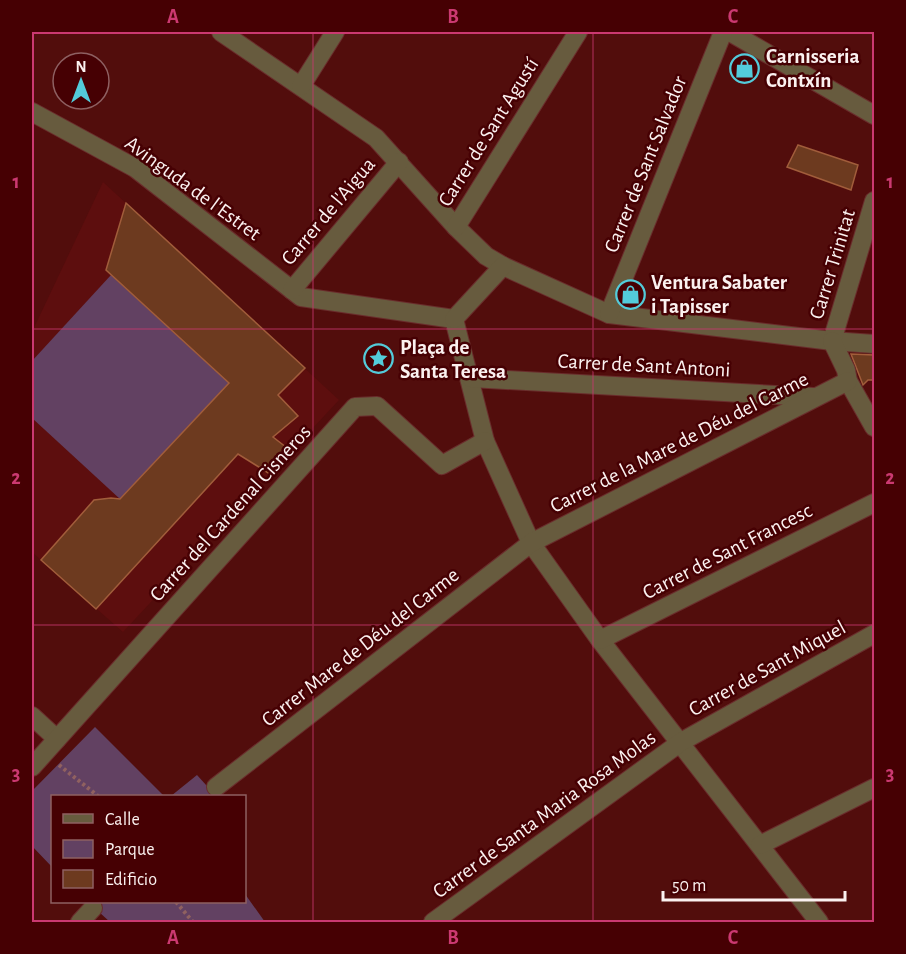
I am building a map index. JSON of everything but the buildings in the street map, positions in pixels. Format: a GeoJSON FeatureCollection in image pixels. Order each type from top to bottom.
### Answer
{"type":"FeatureCollection","features":[{"type":"Feature","properties":{"kind":"street"},"geometry":{"type":"LineString","coordinates":[[221,32],[376,138],[456,226],[486,256],[502,266],[609,314],[874,344]]}},
{"type":"Feature","properties":{"kind":"street"},"geometry":{"type":"LineString","coordinates":[[301,86],[335,32]]}},
{"type":"Feature","properties":{"kind":"street","name":"Carrer de Sant Agustí"},"geometry":{"type":"LineString","coordinates":[[456,226],[578,32]]}},
{"type":"Feature","properties":{"kind":"street","name":"Carrer de Sant Salvador"},"geometry":{"type":"LineString","coordinates":[[609,314],[723,32]]}},
{"type":"Feature","properties":{"kind":"street"},"geometry":{"type":"LineString","coordinates":[[730,32],[874,115]]}},
{"type":"Feature","properties":{"kind":"street","name":"Avinguda de l'Estret"},"geometry":{"type":"LineString","coordinates":[[32,112],[135,168],[292,290]]}},
{"type":"Feature","properties":{"kind":"street","name":"Carrer de l'Aigua"},"geometry":{"type":"LineString","coordinates":[[292,290],[399,162]]}},
{"type":"Feature","properties":{"kind":"street","name":"Carrer Trinitat"},"geometry":{"type":"LineString","coordinates":[[832,341],[874,201]]}},
{"type":"Feature","properties":{"kind":"street"},"geometry":{"type":"LineString","coordinates":[[454,319],[502,266]]}},
{"type":"Feature","properties":{"kind":"street"},"geometry":{"type":"LineString","coordinates":[[292,290],[301,297],[454,319]]}},
{"type":"Feature","properties":{"kind":"street"},"geometry":{"type":"LineString","coordinates":[[454,319],[471,378],[485,441],[531,543],[600,640],[819,922]]}},
{"type":"Feature","properties":{"kind":"street"},"geometry":{"type":"LineString","coordinates":[[832,341],[846,370],[848,381],[874,427]]}},
{"type":"Feature","properties":{"kind":"street","name":"Carrer de Sant Antoni"},"geometry":{"type":"LineString","coordinates":[[471,378],[815,397]]}},
{"type":"Feature","properties":{"kind":"street","name":"Carrer de la Mare de Déu del Carme"},"geometry":{"type":"LineString","coordinates":[[531,543],[848,381]]}},
{"type":"Feature","properties":{"kind":"street","name":"Carrer del Cardenal Cisneros"},"geometry":{"type":"LineString","coordinates":[[32,767],[355,407],[377,406],[442,465],[485,441]]}},
{"type":"Feature","properties":{"kind":"street","name":"Carrer de Sant Francesc"},"geometry":{"type":"LineString","coordinates":[[600,640],[874,503]]}},
{"type":"Feature","properties":{"kind":"street","name":"Carrer Mare de Déu del Carme"},"geometry":{"type":"LineString","coordinates":[[216,787],[531,543]]}},
{"type":"Feature","properties":{"kind":"street","name":"Carrer de Sant Miquel"},"geometry":{"type":"LineString","coordinates":[[681,742],[874,634]]}},
{"type":"Feature","properties":{"kind":"street"},"geometry":{"type":"LineString","coordinates":[[32,716],[57,739]]}},
{"type":"Feature","properties":{"kind":"street","name":"Carrer de Santa Maria Rosa Molas"},"geometry":{"type":"LineString","coordinates":[[433,922],[681,742]]}},
{"type":"Feature","properties":{"kind":"street"},"geometry":{"type":"LineString","coordinates":[[760,844],[874,788]]}},
{"type":"Feature","properties":{"kind":"street"},"geometry":{"type":"LineString","coordinates":[[80,922],[93,908]]}},
{"type":"Feature","properties":{"kind":"path"},"geometry":{"type":"LineString","coordinates":[[44,753],[97,795]]}},
{"type":"Feature","properties":{"kind":"path"},"geometry":{"type":"LineString","coordinates":[[177,903],[193,922]]}},
{"type":"Feature","properties":{"kind":"shaded area"},"geometry":{"type":"Polygon","coordinates":[[[103,182],[339,400],[123,632],[32,552],[32,332],[103,182]]]}},
{"type":"Feature","properties":{"kind":"green space"},"geometry":{"type":"Polygon","coordinates":[[[111,275],[229,383],[120,499],[32,418],[32,361],[111,275]]]}},
{"type":"Feature","properties":{"kind":"green space"},"geometry":{"type":"Polygon","coordinates":[[[95,727],[163,795],[51,795],[51,866],[32,846],[32,791],[95,727]]]}},
{"type":"Feature","properties":{"kind":"green space"},"geometry":{"type":"Polygon","coordinates":[[[197,775],[215,795],[172,795],[197,775]]]}},
{"type":"Feature","properties":{"kind":"green space"},"geometry":{"type":"Polygon","coordinates":[[[246,895],[265,922],[110,922],[89,903],[246,903],[246,895]]]}},
{"type":"Feature","properties":{"kind":"place","name":"Carnisseria Contxín"},"geometry":{"type":"Point","coordinates":[745,68]}},
{"type":"Feature","properties":{"kind":"place","name":"Ventura Sabater i Tapisser"},"geometry":{"type":"Point","coordinates":[630,294]}},
{"type":"Feature","properties":{"kind":"place","name":"Plaça de Santa Teresa"},"geometry":{"type":"Point","coordinates":[379,359]}}]}
